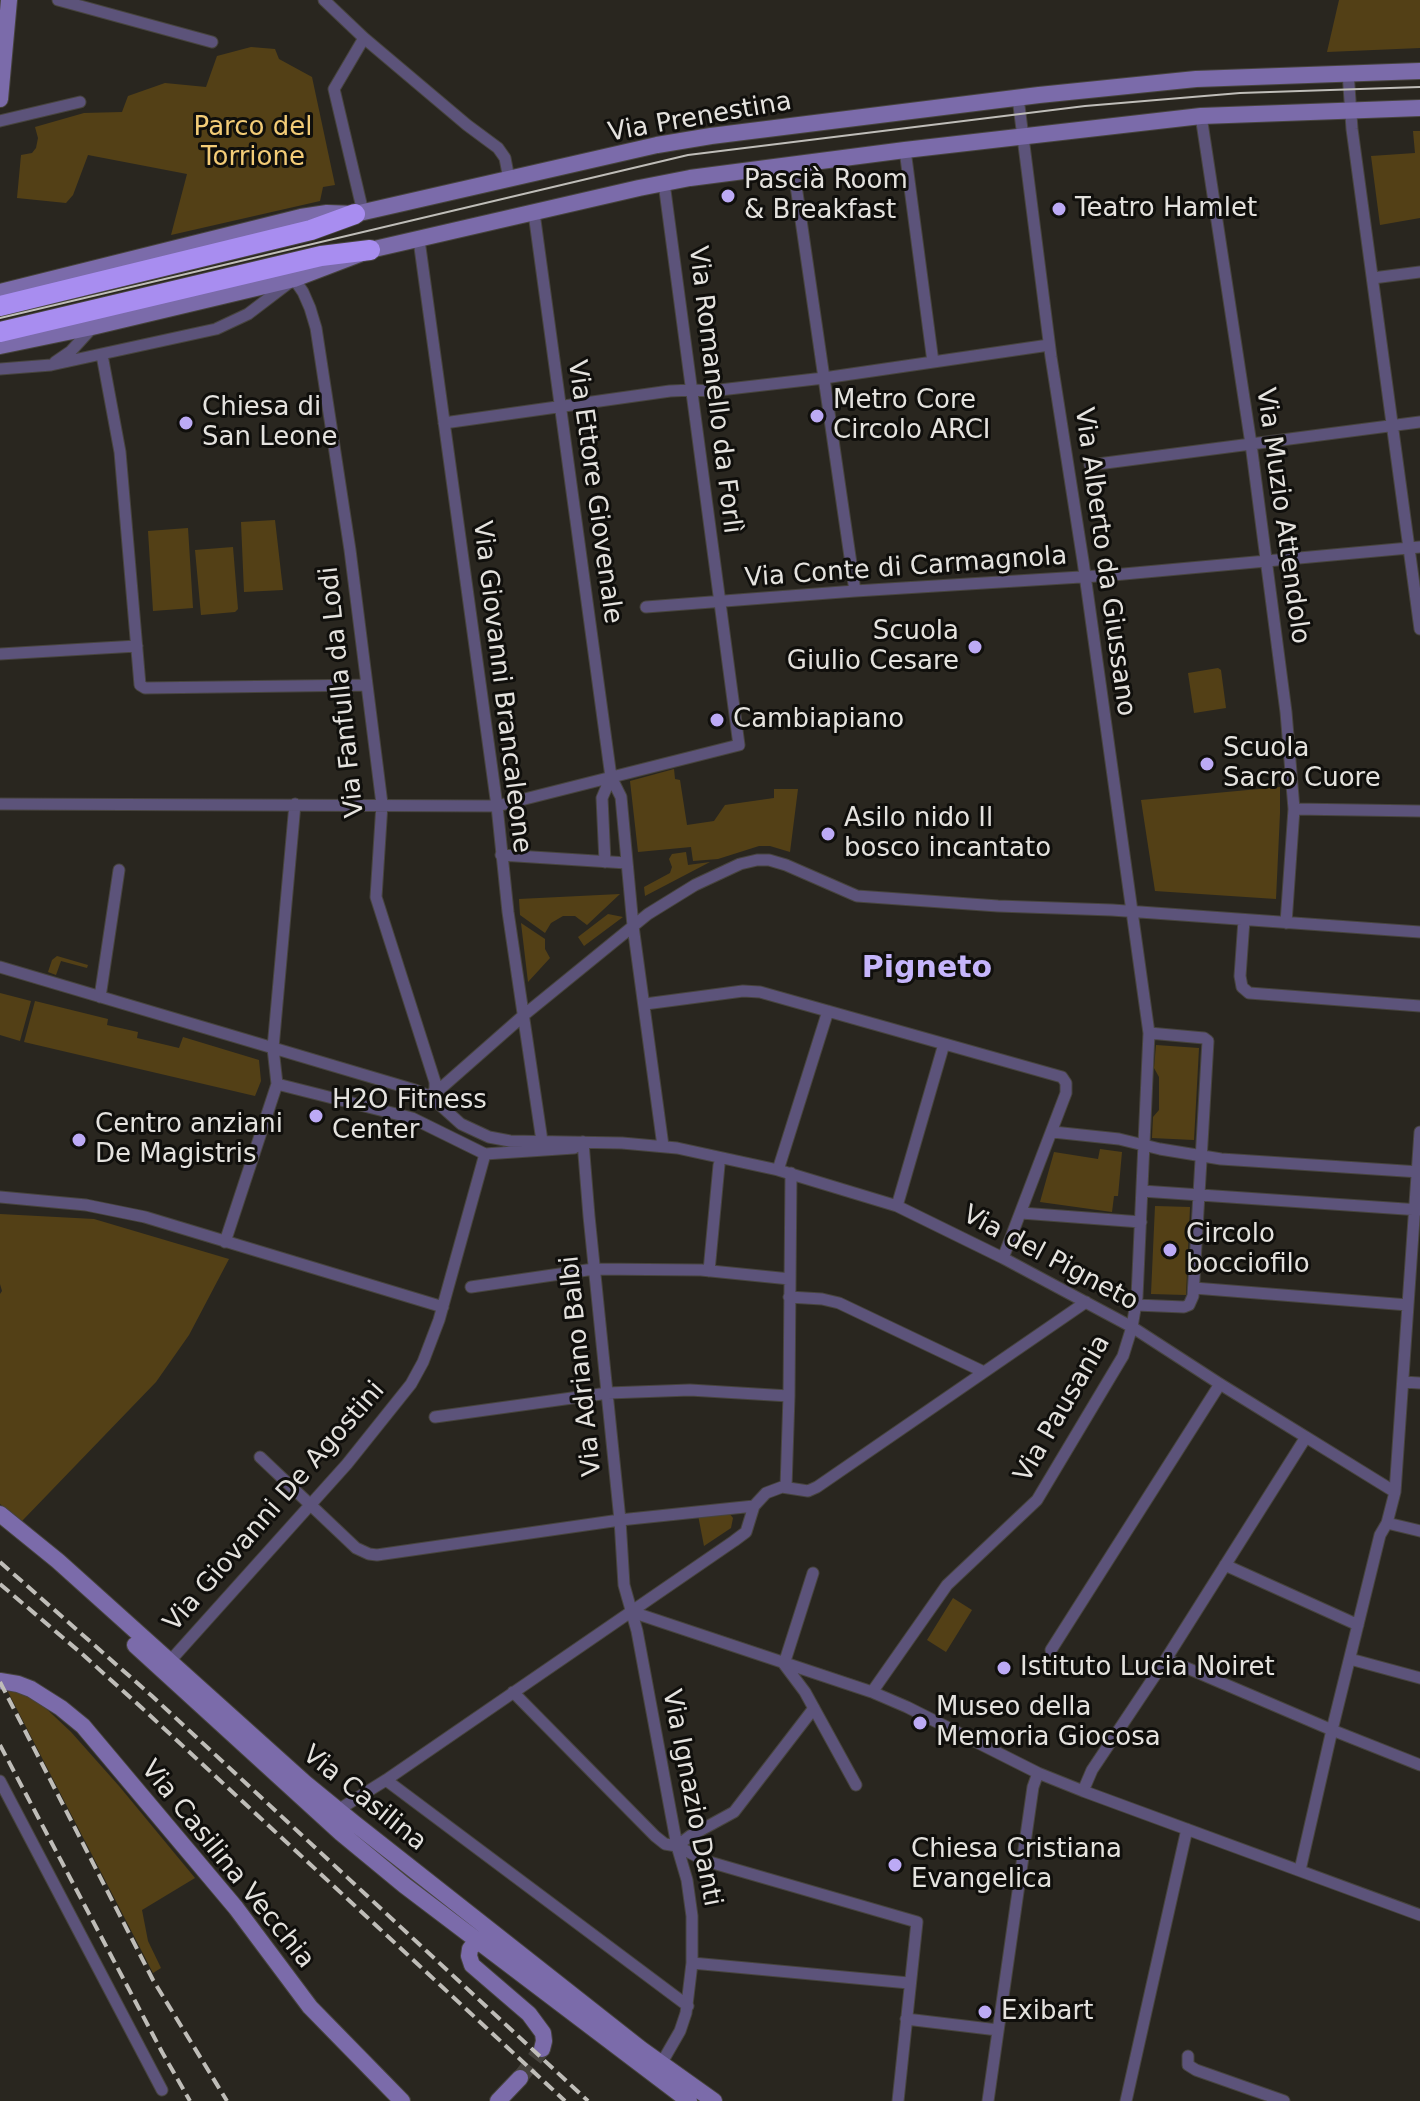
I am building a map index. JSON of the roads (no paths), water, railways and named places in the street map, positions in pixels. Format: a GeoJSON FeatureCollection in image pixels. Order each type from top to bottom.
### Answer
{"type":"FeatureCollection","features":[{"type":"Feature","properties":{"kind":"highway"},"geometry":{"type":"LineString","coordinates":[[0,306],[311,230],[359,213]]}},
{"type":"Feature","properties":{"kind":"highway"},"geometry":{"type":"LineString","coordinates":[[0,332],[315,257],[370,250]]}},
{"type":"Feature","properties":{"kind":"main road"},"geometry":{"type":"LineString","coordinates":[[0,99],[9,0]]}},
{"type":"Feature","properties":{"kind":"main road","name":"Via Prenestina"},"geometry":{"type":"LineString","coordinates":[[0,292],[301,217],[359,213],[657,145],[711,136],[1196,79],[1420,71]]}},
{"type":"Feature","properties":{"kind":"main road"},"geometry":{"type":"LineString","coordinates":[[0,346],[294,279],[370,250],[664,183],[905,150],[1201,116],[1420,108]]}},
{"type":"Feature","properties":{"kind":"main road","name":"Via Casilina"},"geometry":{"type":"LineString","coordinates":[[0,1514],[58,1561],[338,1810],[661,2064],[714,2101]]}},
{"type":"Feature","properties":{"kind":"main road","name":"Via Casilina"},"geometry":{"type":"LineString","coordinates":[[0,1527],[115,1626],[328,1822],[404,1885],[689,2101]]}},
{"type":"Feature","properties":{"kind":"main road","name":"Via Casilina Vecchia"},"geometry":{"type":"LineString","coordinates":[[5,1682],[31,1689],[83,1726],[236,1908],[310,2007],[402,2101]]}},
{"type":"Feature","properties":{"kind":"main road"},"geometry":{"type":"LineString","coordinates":[[481,1943],[474,1944],[470,1949],[472,1965],[529,2014],[543,2033],[542,2049]]}},
{"type":"Feature","properties":{"kind":"main road"},"geometry":{"type":"LineString","coordinates":[[498,2101],[520,2078]]}},
{"type":"Feature","properties":{"kind":"street"},"geometry":{"type":"LineString","coordinates":[[58,0],[212,42]]}},
{"type":"Feature","properties":{"kind":"street"},"geometry":{"type":"LineString","coordinates":[[324,0],[364,38],[493,144],[505,158],[509,179]]}},
{"type":"Feature","properties":{"kind":"street"},"geometry":{"type":"LineString","coordinates":[[359,213],[334,89],[364,38]]}},
{"type":"Feature","properties":{"kind":"street"},"geometry":{"type":"LineString","coordinates":[[1348,72],[1350,110],[1392,426],[1414,548],[1420,629]]}},
{"type":"Feature","properties":{"kind":"street","name":"Via Alberto da Giussano"},"geometry":{"type":"LineString","coordinates":[[1018,98],[1049,345],[1149,1033],[1142,1191]]}},
{"type":"Feature","properties":{"kind":"street"},"geometry":{"type":"LineString","coordinates":[[0,121],[80,102]]}},
{"type":"Feature","properties":{"kind":"street","name":"Via Muzio Attendolo"},"geometry":{"type":"LineString","coordinates":[[1201,116],[1251,444],[1286,712],[1294,809],[1286,923]]}},
{"type":"Feature","properties":{"kind":"street"},"geometry":{"type":"LineString","coordinates":[[905,150],[933,362]]}},
{"type":"Feature","properties":{"kind":"street"},"geometry":{"type":"LineString","coordinates":[[793,165],[855,591]]}},
{"type":"Feature","properties":{"kind":"street","name":"Via Romanello da Forlì"},"geometry":{"type":"LineString","coordinates":[[611,777],[739,745],[664,183]]}},
{"type":"Feature","properties":{"kind":"street","name":"Via Ettore Giovenale"},"geometry":{"type":"LineString","coordinates":[[534,213],[611,777],[621,797],[633,926],[663,1146]]}},
{"type":"Feature","properties":{"kind":"street","name":"Via Giovanni Brancaleone"},"geometry":{"type":"LineString","coordinates":[[419,240],[542,1141]]}},
{"type":"Feature","properties":{"kind":"street"},"geometry":{"type":"LineString","coordinates":[[1373,278],[1420,272]]}},
{"type":"Feature","properties":{"kind":"street"},"geometry":{"type":"LineString","coordinates":[[0,369],[51,365],[228,325],[248,314],[294,279]]}},
{"type":"Feature","properties":{"kind":"street","name":"Via Fanfulla da Lodi"},"geometry":{"type":"LineString","coordinates":[[294,279],[307,301],[316,328],[350,550],[382,804],[376,897],[435,1082],[431,1097]]}},
{"type":"Feature","properties":{"kind":"street"},"geometry":{"type":"LineString","coordinates":[[51,365],[71,351],[92,327]]}},
{"type":"Feature","properties":{"kind":"street"},"geometry":{"type":"LineString","coordinates":[[444,423],[693,390],[711,391],[824,378],[1049,345]]}},
{"type":"Feature","properties":{"kind":"street"},"geometry":{"type":"LineString","coordinates":[[102,355],[120,452],[139,683],[144,687],[367,685]]}},
{"type":"Feature","properties":{"kind":"street"},"geometry":{"type":"LineString","coordinates":[[1090,465],[1420,422]]}},
{"type":"Feature","properties":{"kind":"street","name":"Via Conte di Carmagnola"},"geometry":{"type":"LineString","coordinates":[[646,607],[1085,577],[1414,548]]}},
{"type":"Feature","properties":{"kind":"street"},"geometry":{"type":"LineString","coordinates":[[0,654],[137,646]]}},
{"type":"Feature","properties":{"kind":"street"},"geometry":{"type":"LineString","coordinates":[[0,804],[497,806],[611,777]]}},
{"type":"Feature","properties":{"kind":"street","name":"Via Ettore Giovenale"},"geometry":{"type":"LineString","coordinates":[[605,862],[602,798],[611,777]]}},
{"type":"Feature","properties":{"kind":"street"},"geometry":{"type":"LineString","coordinates":[[225,1242],[277,1084],[273,1048],[295,804]]}},
{"type":"Feature","properties":{"kind":"street"},"geometry":{"type":"LineString","coordinates":[[1294,809],[1420,811]]}},
{"type":"Feature","properties":{"kind":"street"},"geometry":{"type":"LineString","coordinates":[[501,855],[627,863]]}},
{"type":"Feature","properties":{"kind":"street"},"geometry":{"type":"LineString","coordinates":[[431,1097],[524,1015],[633,926],[687,889],[740,864],[757,860],[777,862],[851,894],[878,897],[1420,932]]}},
{"type":"Feature","properties":{"kind":"street"},"geometry":{"type":"LineString","coordinates":[[100,997],[119,870]]}},
{"type":"Feature","properties":{"kind":"street"},"geometry":{"type":"LineString","coordinates":[[1244,920],[1239,966],[1241,982],[1249,993],[1420,1006]]}},
{"type":"Feature","properties":{"kind":"street","name":"Via del Pigneto"},"geometry":{"type":"LineString","coordinates":[[0,967],[415,1090],[431,1097],[461,1124],[477,1133],[503,1140],[663,1146],[723,1156],[791,1173],[897,1206],[1132,1327],[1395,1492]]}},
{"type":"Feature","properties":{"kind":"street"},"geometry":{"type":"LineString","coordinates":[[645,1004],[753,990],[1060,1076],[1065,1080],[1067,1091],[1003,1258]]}},
{"type":"Feature","properties":{"kind":"street"},"geometry":{"type":"LineString","coordinates":[[778,1170],[828,1011]]}},
{"type":"Feature","properties":{"kind":"street"},"geometry":{"type":"LineString","coordinates":[[1136,1305],[1184,1307],[1191,1300],[1208,1041],[1204,1038],[1149,1033]]}},
{"type":"Feature","properties":{"kind":"street"},"geometry":{"type":"LineString","coordinates":[[897,1206],[944,1044]]}},
{"type":"Feature","properties":{"kind":"street"},"geometry":{"type":"LineString","coordinates":[[277,1084],[412,1118],[485,1154]]}},
{"type":"Feature","properties":{"kind":"street"},"geometry":{"type":"LineString","coordinates":[[1053,1132],[1119,1139],[1201,1155],[1419,1172]]}},
{"type":"Feature","properties":{"kind":"street"},"geometry":{"type":"LineString","coordinates":[[1300,1870],[1380,1535],[1387,1523],[1395,1492],[1417,1210],[1420,1132]]}},
{"type":"Feature","properties":{"kind":"street","name":"Via del Pigneto"},"geometry":{"type":"LineString","coordinates":[[485,1154],[574,1148],[583,1142]]}},
{"type":"Feature","properties":{"kind":"street","name":"Via Adriano Balbi"},"geometry":{"type":"LineString","coordinates":[[583,1142],[624,1585],[632,1612]]}},
{"type":"Feature","properties":{"kind":"street","name":"Via Giovanni De Agostini"},"geometry":{"type":"LineString","coordinates":[[170,1661],[347,1464],[411,1384],[423,1362],[443,1307],[485,1154]]}},
{"type":"Feature","properties":{"kind":"street"},"geometry":{"type":"LineString","coordinates":[[709,1271],[719,1165]]}},
{"type":"Feature","properties":{"kind":"street"},"geometry":{"type":"LineString","coordinates":[[786,1487],[791,1173]]}},
{"type":"Feature","properties":{"kind":"street"},"geometry":{"type":"LineString","coordinates":[[1142,1191],[1417,1210]]}},
{"type":"Feature","properties":{"kind":"street","name":"Via Pausania"},"geometry":{"type":"LineString","coordinates":[[872,1692],[947,1585],[1037,1500],[1115,1372],[1123,1356],[1136,1305],[1142,1191]]}},
{"type":"Feature","properties":{"kind":"street"},"geometry":{"type":"LineString","coordinates":[[0,1197],[116,1210],[443,1307]]}},
{"type":"Feature","properties":{"kind":"street"},"geometry":{"type":"LineString","coordinates":[[1021,1213],[1141,1222]]}},
{"type":"Feature","properties":{"kind":"street"},"geometry":{"type":"LineString","coordinates":[[471,1287],[594,1269],[709,1271],[790,1279]]}},
{"type":"Feature","properties":{"kind":"street"},"geometry":{"type":"LineString","coordinates":[[1194,1288],[1408,1305]]}},
{"type":"Feature","properties":{"kind":"street"},"geometry":{"type":"LineString","coordinates":[[789,1297],[839,1303],[984,1372]]}},
{"type":"Feature","properties":{"kind":"street"},"geometry":{"type":"LineString","coordinates":[[338,1810],[746,1532],[754,1506],[766,1493],[786,1487],[808,1491],[1086,1302]]}},
{"type":"Feature","properties":{"kind":"street"},"geometry":{"type":"LineString","coordinates":[[1403,1382],[1420,1383]]}},
{"type":"Feature","properties":{"kind":"street"},"geometry":{"type":"LineString","coordinates":[[1051,1650],[1220,1384]]}},
{"type":"Feature","properties":{"kind":"street"},"geometry":{"type":"LineString","coordinates":[[435,1417],[608,1393],[690,1390],[789,1396]]}},
{"type":"Feature","properties":{"kind":"street"},"geometry":{"type":"LineString","coordinates":[[1083,1791],[1092,1770],[1306,1437]]}},
{"type":"Feature","properties":{"kind":"street"},"geometry":{"type":"LineString","coordinates":[[260,1457],[356,1548],[377,1555],[620,1520],[754,1506]]}},
{"type":"Feature","properties":{"kind":"street"},"geometry":{"type":"LineString","coordinates":[[1387,1523],[1420,1531]]}},
{"type":"Feature","properties":{"kind":"street"},"geometry":{"type":"LineString","coordinates":[[1225,1565],[1358,1625]]}},
{"type":"Feature","properties":{"kind":"street"},"geometry":{"type":"LineString","coordinates":[[784,1664],[813,1573]]}},
{"type":"Feature","properties":{"kind":"street"},"geometry":{"type":"LineString","coordinates":[[632,1612],[872,1692],[1038,1773],[1420,1915]]}},
{"type":"Feature","properties":{"kind":"street","name":"Via Ignazio Danti"},"geometry":{"type":"LineString","coordinates":[[632,1612],[691,1903],[692,1963],[688,2006],[680,2031],[661,2064]]}},
{"type":"Feature","properties":{"kind":"street"},"geometry":{"type":"LineString","coordinates":[[1166,1659],[1420,1765]]}},
{"type":"Feature","properties":{"kind":"street"},"geometry":{"type":"LineString","coordinates":[[1350,1659],[1420,1678]]}},
{"type":"Feature","properties":{"kind":"street"},"geometry":{"type":"LineString","coordinates":[[784,1664],[805,1692],[856,1785]]}},
{"type":"Feature","properties":{"kind":"street"},"geometry":{"type":"LineString","coordinates":[[513,1692],[665,1844],[677,1846],[706,1861],[917,1922],[898,2101]]}},
{"type":"Feature","properties":{"kind":"street"},"geometry":{"type":"LineString","coordinates":[[677,1846],[734,1812],[814,1708]]}},
{"type":"Feature","properties":{"kind":"street"},"geometry":{"type":"LineString","coordinates":[[988,2101],[1038,1773]]}},
{"type":"Feature","properties":{"kind":"street"},"geometry":{"type":"LineString","coordinates":[[386,1780],[688,2006]]}},
{"type":"Feature","properties":{"kind":"street"},"geometry":{"type":"LineString","coordinates":[[0,1781],[162,2090]]}},
{"type":"Feature","properties":{"kind":"street"},"geometry":{"type":"LineString","coordinates":[[1126,2101],[1187,1829]]}},
{"type":"Feature","properties":{"kind":"street"},"geometry":{"type":"LineString","coordinates":[[692,1963],[909,1983]]}},
{"type":"Feature","properties":{"kind":"street"},"geometry":{"type":"LineString","coordinates":[[906,2019],[998,2030]]}},
{"type":"Feature","properties":{"kind":"street"},"geometry":{"type":"LineString","coordinates":[[1188,2056],[1188,2065],[1196,2070],[1284,2101]]}},
{"type":"Feature","properties":{"kind":"tunnel"},"geometry":{"type":"LineString","coordinates":[[520,2078],[542,2049]]}},
{"type":"Feature","properties":{"kind":"tram line"},"geometry":{"type":"LineString","coordinates":[[0,318],[688,155],[1085,106],[1240,93],[1420,87]]}},
{"type":"Feature","properties":{"kind":"railway"},"geometry":{"type":"LineString","coordinates":[[0,1562],[152,1696],[588,2101]]}},
{"type":"Feature","properties":{"kind":"railway"},"geometry":{"type":"LineString","coordinates":[[0,1584],[142,1708],[565,2101]]}},
{"type":"Feature","properties":{"kind":"railway"},"geometry":{"type":"LineString","coordinates":[[0,1682],[153,1980],[227,2101]]}},
{"type":"Feature","properties":{"kind":"railway"},"geometry":{"type":"LineString","coordinates":[[0,1745],[190,2101]]}},
{"type":"Feature","properties":{"kind":"place","name":"Pascià Room & Breakfast"},"geometry":{"type":"Point","coordinates":[728,196]}},
{"type":"Feature","properties":{"kind":"place","name":"Teatro Hamlet"},"geometry":{"type":"Point","coordinates":[1059,209]}},
{"type":"Feature","properties":{"kind":"place","name":"Metro Core Circolo ARCI"},"geometry":{"type":"Point","coordinates":[817,416]}},
{"type":"Feature","properties":{"kind":"place","name":"Chiesa di San Leone"},"geometry":{"type":"Point","coordinates":[186,423]}},
{"type":"Feature","properties":{"kind":"place","name":"Scuola Giulio Cesare"},"geometry":{"type":"Point","coordinates":[975,647]}},
{"type":"Feature","properties":{"kind":"place","name":"Cambiapiano"},"geometry":{"type":"Point","coordinates":[717,720]}},
{"type":"Feature","properties":{"kind":"place","name":"Scuola Sacro Cuore"},"geometry":{"type":"Point","coordinates":[1207,764]}},
{"type":"Feature","properties":{"kind":"place","name":"Asilo nido Il bosco incantato"},"geometry":{"type":"Point","coordinates":[828,834]}},
{"type":"Feature","properties":{"kind":"place","name":"H2O Fitness Center"},"geometry":{"type":"Point","coordinates":[316,1116]}},
{"type":"Feature","properties":{"kind":"place","name":"Centro anziani De Magistris"},"geometry":{"type":"Point","coordinates":[79,1140]}},
{"type":"Feature","properties":{"kind":"place","name":"Circolo bocciofilo"},"geometry":{"type":"Point","coordinates":[1170,1250]}},
{"type":"Feature","properties":{"kind":"place","name":"Istituto Lucia Noiret"},"geometry":{"type":"Point","coordinates":[1004,1668]}},
{"type":"Feature","properties":{"kind":"place","name":"Museo della Memoria Giocosa"},"geometry":{"type":"Point","coordinates":[920,1723]}},
{"type":"Feature","properties":{"kind":"place","name":"Chiesa Cristiana Evangelica"},"geometry":{"type":"Point","coordinates":[895,1865]}},
{"type":"Feature","properties":{"kind":"place","name":"Exibart"},"geometry":{"type":"Point","coordinates":[985,2012]}},
{"type":"Feature","properties":{"kind":"district","name":"Pigneto"},"geometry":{"type":"Point","coordinates":[927,969]}},
{"type":"Feature","properties":{"kind":"park label","name":"Parco del Torrione"},"geometry":{"type":"Point","coordinates":[253,143]}}]}
